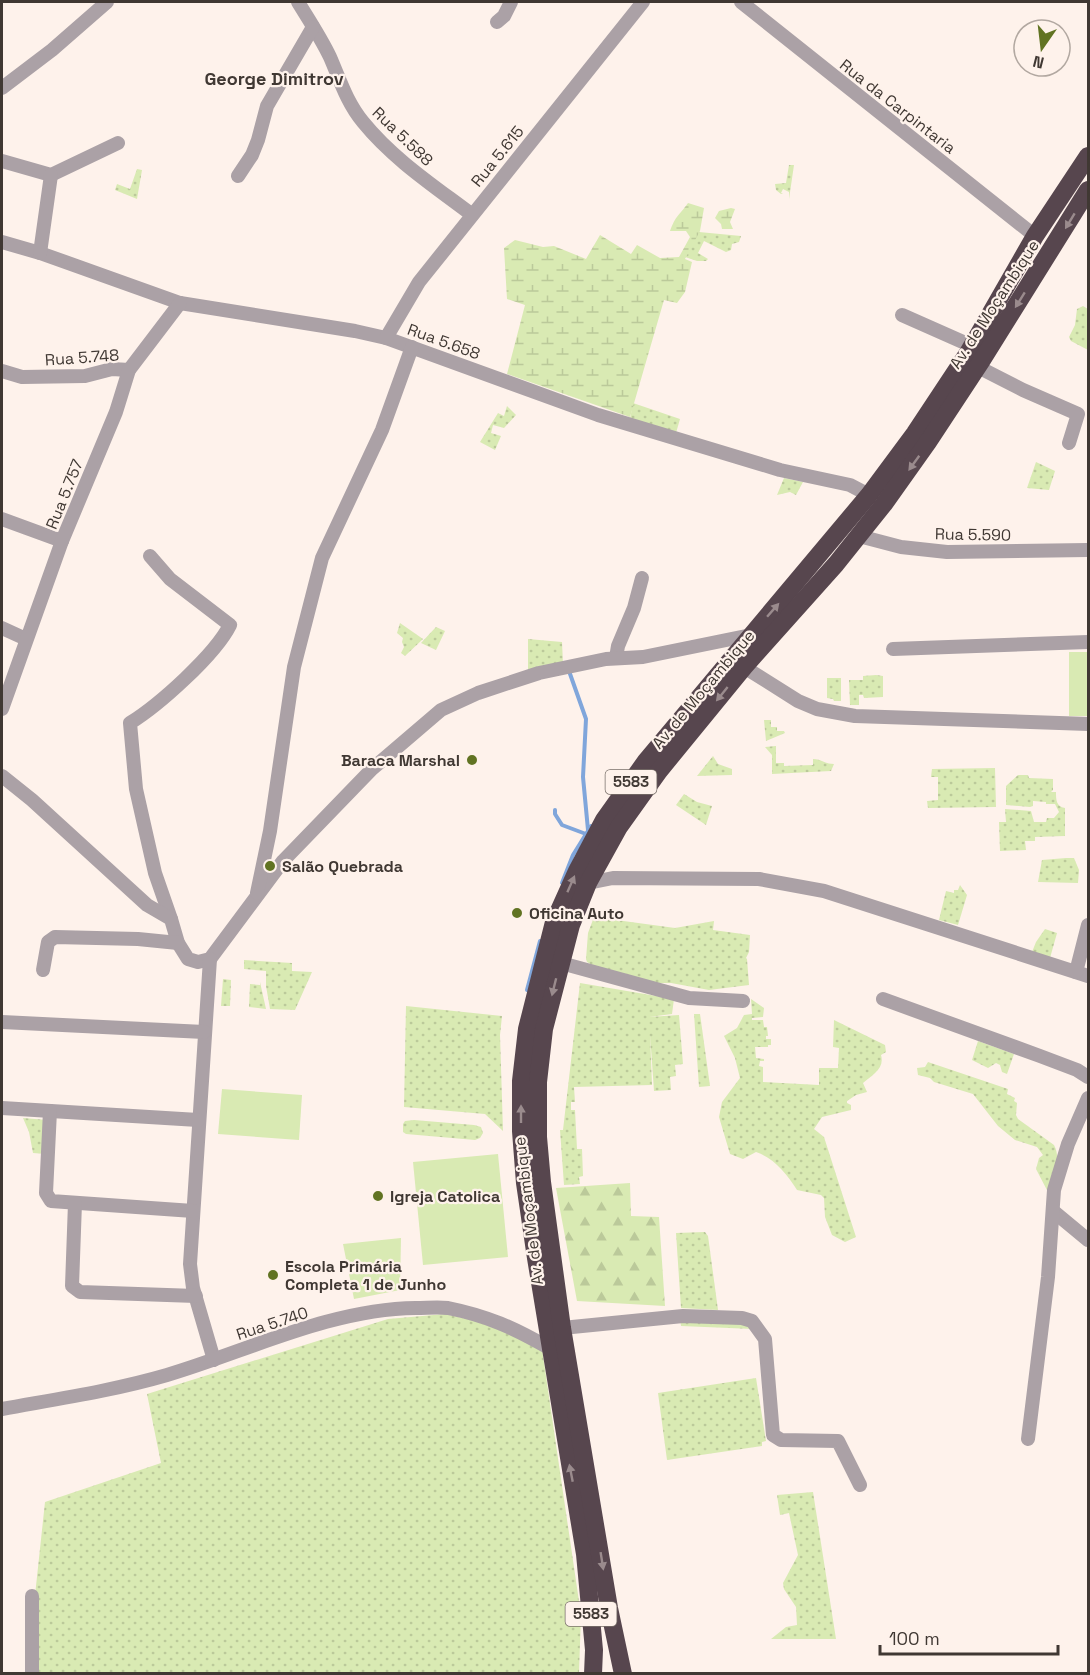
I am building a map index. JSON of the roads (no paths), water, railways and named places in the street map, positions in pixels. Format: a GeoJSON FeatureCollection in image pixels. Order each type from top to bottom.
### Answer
{"type":"FeatureCollection","features":[{"type":"Feature","properties":{"kind":"highway","name":"Av. de Moçambique"},"geometry":{"type":"LineString","coordinates":[[593,1674],[594,1650],[582,1531],[549,1348],[525,1183],[521,1131],[521,1082],[527,1029],[554,921],[604,820],[646,761],[869,495],[915,433],[972,346],[1035,236],[1089,156]]}},
{"type":"Feature","properties":{"kind":"highway","name":"Av. de Moçambique"},"geometry":{"type":"LineString","coordinates":[[623,1674],[609,1608],[562,1328],[538,1137],[538,1093],[544,1029],[574,916],[588,883],[619,827],[659,771],[744,667],[859,536],[922,451],[978,367],[1089,190]]}},
{"type":"Feature","properties":{"kind":"street"},"geometry":{"type":"LineString","coordinates":[[2,88],[107,2]]}},
{"type":"Feature","properties":{"kind":"street","name":"Rua 5.588"},"geometry":{"type":"LineString","coordinates":[[298,2],[329,56],[346,96],[362,122],[383,144],[471,214]]}},
{"type":"Feature","properties":{"kind":"street"},"geometry":{"type":"LineString","coordinates":[[497,22],[504,16],[511,2]]}},
{"type":"Feature","properties":{"kind":"street","name":"Rua 5.615"},"geometry":{"type":"LineString","coordinates":[[386,338],[419,282],[471,214],[643,2]]}},
{"type":"Feature","properties":{"kind":"street","name":"Rua da Carpintaria"},"geometry":{"type":"LineString","coordinates":[[741,2],[1035,236]]}},
{"type":"Feature","properties":{"kind":"street"},"geometry":{"type":"LineString","coordinates":[[238,176],[252,155],[267,106],[313,27]]}},
{"type":"Feature","properties":{"kind":"street"},"geometry":{"type":"LineString","coordinates":[[2,161],[51,175],[118,143]]}},
{"type":"Feature","properties":{"kind":"street"},"geometry":{"type":"LineString","coordinates":[[40,254],[51,175]]}},
{"type":"Feature","properties":{"kind":"street","name":"Rua 5.658"},"geometry":{"type":"LineString","coordinates":[[2,242],[180,303],[386,338],[598,415],[780,470],[850,485],[869,495]]}},
{"type":"Feature","properties":{"kind":"street","name":"Rua 5.757"},"geometry":{"type":"LineString","coordinates":[[2,709],[62,541],[116,412],[129,370],[180,303]]}},
{"type":"Feature","properties":{"kind":"street"},"geometry":{"type":"LineString","coordinates":[[902,315],[972,346]]}},
{"type":"Feature","properties":{"kind":"street"},"geometry":{"type":"LineString","coordinates":[[257,896],[270,831],[294,668],[322,558],[382,430],[412,347]]}},
{"type":"Feature","properties":{"kind":"street"},"geometry":{"type":"LineString","coordinates":[[978,367],[1078,414],[1069,443]]}},
{"type":"Feature","properties":{"kind":"street","name":"Rua 5.748"},"geometry":{"type":"LineString","coordinates":[[2,371],[22,377],[31,377],[85,376],[112,369],[129,370]]}},
{"type":"Feature","properties":{"kind":"street"},"geometry":{"type":"LineString","coordinates":[[2,519],[62,541]]}},
{"type":"Feature","properties":{"kind":"street","name":"Rua 5.590"},"geometry":{"type":"LineString","coordinates":[[859,536],[901,547],[947,552],[1089,550]]}},
{"type":"Feature","properties":{"kind":"street"},"geometry":{"type":"LineString","coordinates":[[150,556],[170,579],[230,625],[203,660],[182,681],[130,723],[136,789],[155,873],[178,943],[188,959],[198,962],[210,959]]}},
{"type":"Feature","properties":{"kind":"street"},"geometry":{"type":"LineString","coordinates":[[616,658],[618,646],[634,608],[642,578]]}},
{"type":"Feature","properties":{"kind":"street"},"geometry":{"type":"LineString","coordinates":[[2,628],[26,639]]}},
{"type":"Feature","properties":{"kind":"street"},"geometry":{"type":"LineString","coordinates":[[214,1360],[193,1288],[190,1264],[210,959],[283,861],[372,769],[441,710],[478,693],[521,678],[566,667],[616,658],[643,657],[751,635]]}},
{"type":"Feature","properties":{"kind":"street"},"geometry":{"type":"LineString","coordinates":[[893,649],[1089,642]]}},
{"type":"Feature","properties":{"kind":"street"},"geometry":{"type":"LineString","coordinates":[[744,667],[798,701],[817,709],[855,716],[1089,724]]}},
{"type":"Feature","properties":{"kind":"street"},"geometry":{"type":"LineString","coordinates":[[2,776],[32,800],[147,905],[171,919]]}},
{"type":"Feature","properties":{"kind":"street"},"geometry":{"type":"LineString","coordinates":[[588,883],[613,878],[717,878],[759,879],[789,884],[824,891],[1082,974],[1089,925]]}},
{"type":"Feature","properties":{"kind":"street"},"geometry":{"type":"LineString","coordinates":[[43,970],[48,942],[55,937],[138,939],[178,943]]}},
{"type":"Feature","properties":{"kind":"street"},"geometry":{"type":"LineString","coordinates":[[561,963],[689,998],[743,1001]]}},
{"type":"Feature","properties":{"kind":"street"},"geometry":{"type":"LineString","coordinates":[[882,999],[1049,1060],[1089,1077]]}},
{"type":"Feature","properties":{"kind":"street"},"geometry":{"type":"LineString","coordinates":[[2,1022],[204,1032]]}},
{"type":"Feature","properties":{"kind":"street"},"geometry":{"type":"LineString","coordinates":[[1028,1439],[1048,1277],[1054,1190],[1068,1144],[1089,1098]]}},
{"type":"Feature","properties":{"kind":"street"},"geometry":{"type":"LineString","coordinates":[[2,1108],[198,1120]]}},
{"type":"Feature","properties":{"kind":"street"},"geometry":{"type":"LineString","coordinates":[[50,1112],[46,1193],[51,1201],[193,1211]]}},
{"type":"Feature","properties":{"kind":"street"},"geometry":{"type":"LineString","coordinates":[[75,1203],[72,1286],[75,1290],[196,1296]]}},
{"type":"Feature","properties":{"kind":"street"},"geometry":{"type":"LineString","coordinates":[[1053,1211],[1089,1240]]}},
{"type":"Feature","properties":{"kind":"street","name":"Rua 5.740"},"geometry":{"type":"LineString","coordinates":[[2,1409],[127,1386],[350,1316],[390,1308],[446,1308],[499,1321],[549,1348]]}},
{"type":"Feature","properties":{"kind":"street"},"geometry":{"type":"LineString","coordinates":[[562,1328],[683,1316],[742,1318],[752,1321],[760,1328],[765,1339],[773,1435],[781,1440],[833,1439],[838,1441],[860,1485]]}},
{"type":"Feature","properties":{"kind":"street"},"geometry":{"type":"LineString","coordinates":[[32,1596],[32,1674]]}},
{"type":"Feature","properties":{"kind":"waterway"},"geometry":{"type":"LineString","coordinates":[[569,671],[586,719],[583,777],[588,830]]}},
{"type":"Feature","properties":{"kind":"waterway"},"geometry":{"type":"LineString","coordinates":[[555,810],[562,825],[586,834]]}},
{"type":"Feature","properties":{"kind":"waterway"},"geometry":{"type":"LineString","coordinates":[[562,883],[573,855],[591,826]]}},
{"type":"Feature","properties":{"kind":"waterway"},"geometry":{"type":"LineString","coordinates":[[527,990],[540,941]]}},
{"type":"Feature","properties":{"kind":"place","name":"Baraca Marshal"},"geometry":{"type":"Point","coordinates":[472,760]}},
{"type":"Feature","properties":{"kind":"place","name":"Salão Quebrada"},"geometry":{"type":"Point","coordinates":[270,866]}},
{"type":"Feature","properties":{"kind":"place","name":"Oficina Auto"},"geometry":{"type":"Point","coordinates":[517,913]}},
{"type":"Feature","properties":{"kind":"place","name":"Igreja Catolica"},"geometry":{"type":"Point","coordinates":[378,1196]}},
{"type":"Feature","properties":{"kind":"place","name":"Escola Primária Completa 1 de Junho"},"geometry":{"type":"Point","coordinates":[273,1275]}},
{"type":"Feature","properties":{"kind":"district","name":"George Dimitrov"},"geometry":{"type":"Point","coordinates":[274,79]}}]}
